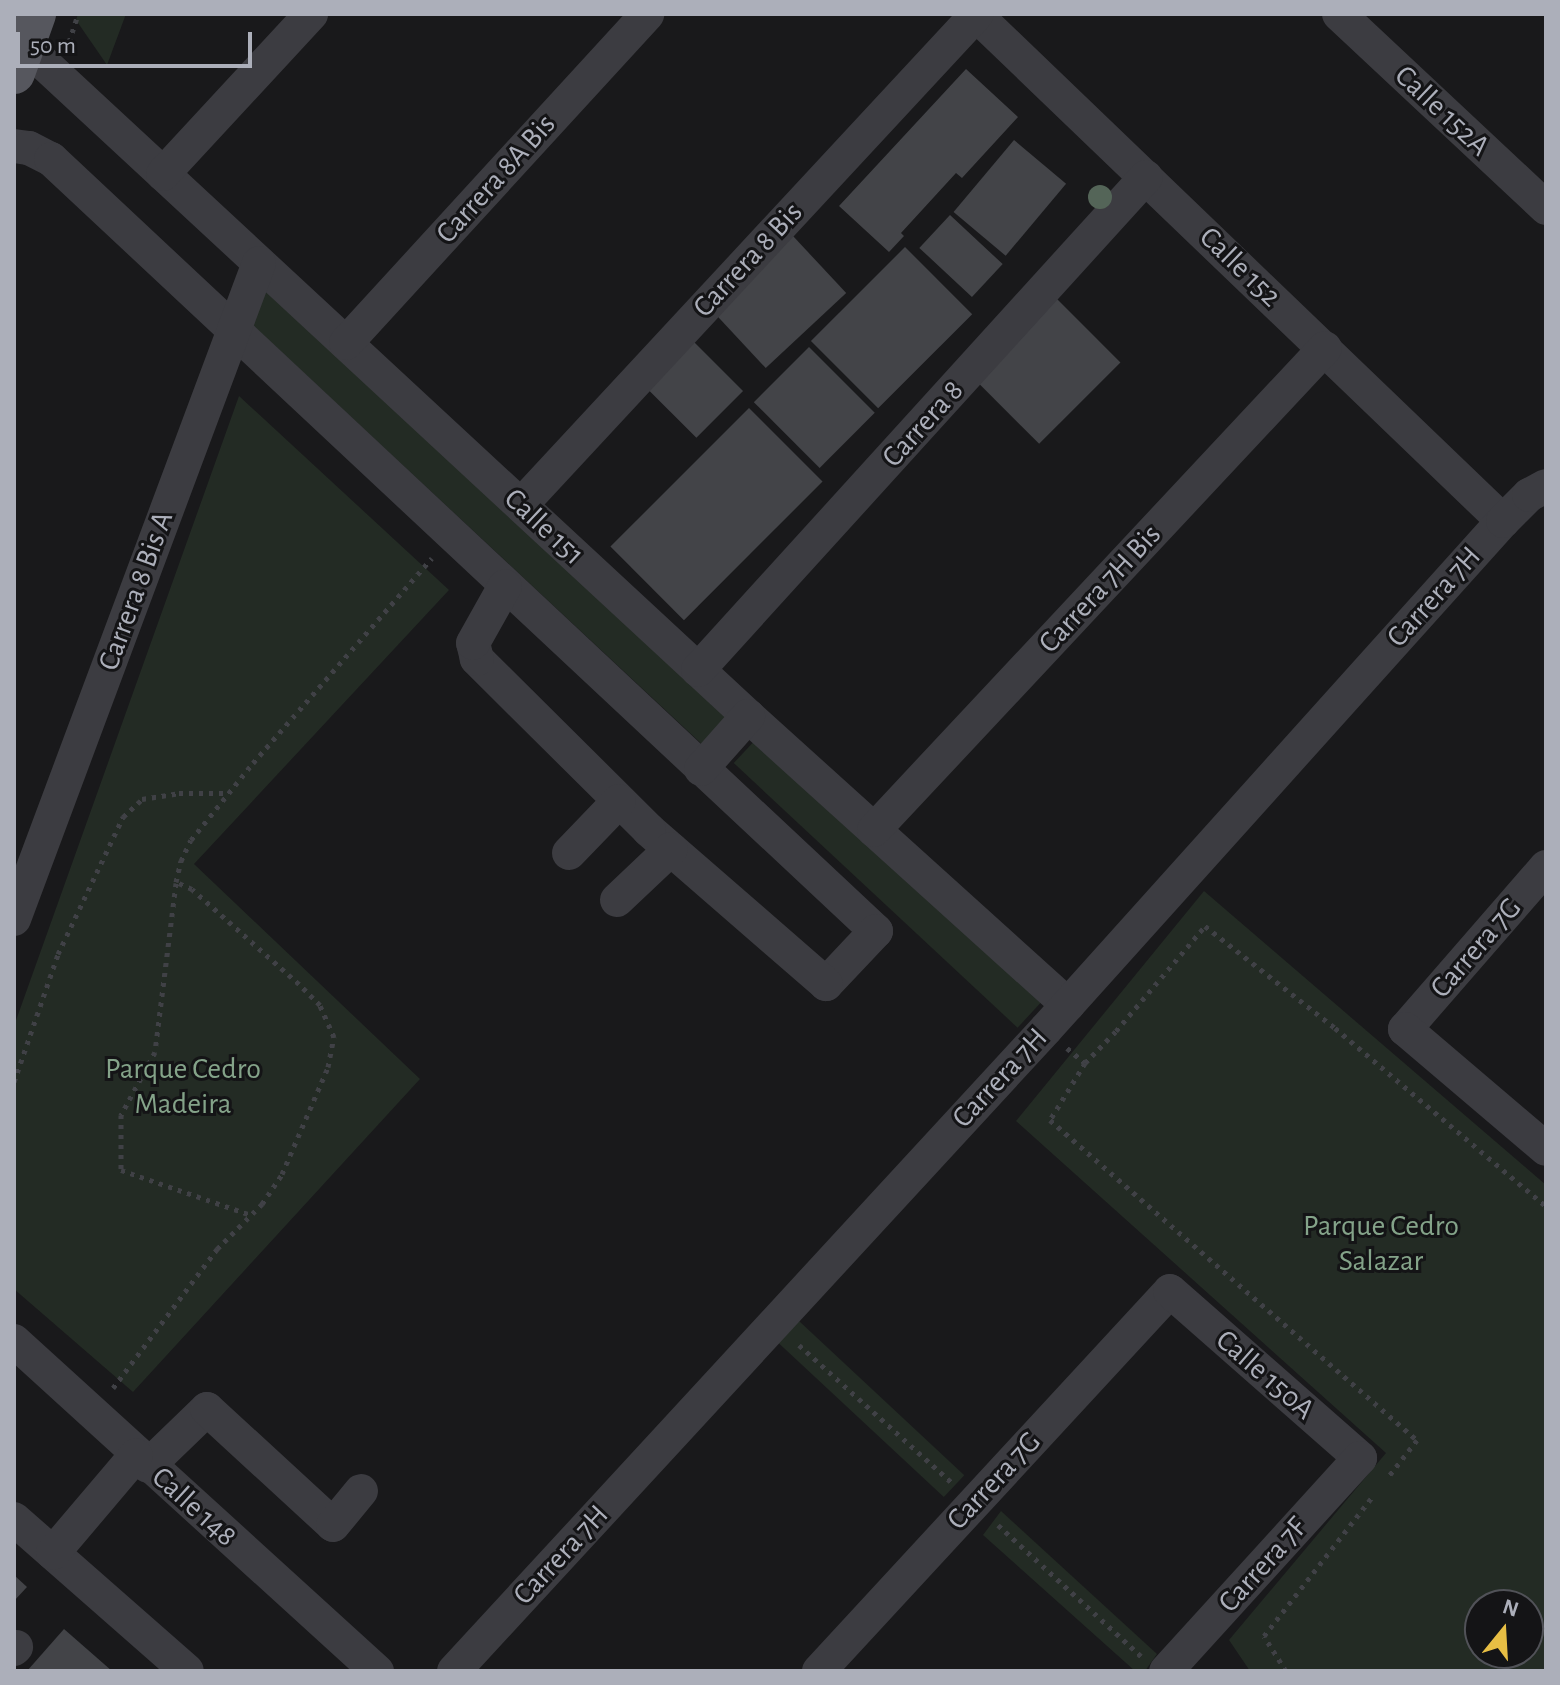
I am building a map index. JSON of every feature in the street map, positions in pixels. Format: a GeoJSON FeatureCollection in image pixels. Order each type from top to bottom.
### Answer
{"type":"FeatureCollection","features":[{"type":"Feature","properties":{"kind":"street"},"geometry":{"type":"LineString","coordinates":[[163,174],[311,14]]}},
{"type":"Feature","properties":{"kind":"street","name":"Carrera 8A Bis"},"geometry":{"type":"LineString","coordinates":[[346,343],[647,14]]}},
{"type":"Feature","properties":{"kind":"street","name":"Calle 152"},"geometry":{"type":"LineString","coordinates":[[976,14],[1503,521]]}},
{"type":"Feature","properties":{"kind":"street","name":"Carrera 8 Bis"},"geometry":{"type":"LineString","coordinates":[[521,505],[976,14]]}},
{"type":"Feature","properties":{"kind":"street","name":"Calle 152A"},"geometry":{"type":"LineString","coordinates":[[1339,14],[1546,208]]}},
{"type":"Feature","properties":{"kind":"street","name":"Calle 151"},"geometry":{"type":"LineString","coordinates":[[24,44],[874,830],[1057,1017]]}},
{"type":"Feature","properties":{"kind":"street"},"geometry":{"type":"LineString","coordinates":[[14,146],[29,148],[51,159],[876,931],[826,984],[619,801],[477,659],[473,643],[505,586]]}},
{"type":"Feature","properties":{"kind":"street","name":"Carrera 8"},"geometry":{"type":"LineString","coordinates":[[698,670],[1146,177]]}},
{"type":"Feature","properties":{"kind":"street","name":"Carrera 8 Bis A"},"geometry":{"type":"LineString","coordinates":[[14,919],[259,263]]}},
{"type":"Feature","properties":{"kind":"street","name":"Carrera 7H Bis"},"geometry":{"type":"LineString","coordinates":[[874,830],[1325,348]]}},
{"type":"Feature","properties":{"kind":"street","name":"Carrera 7H"},"geometry":{"type":"LineString","coordinates":[[454,1671],[1057,1017],[1503,521],[1529,495],[1546,486]]}},
{"type":"Feature","properties":{"kind":"street"},"geometry":{"type":"LineString","coordinates":[[701,769],[748,716]]}},
{"type":"Feature","properties":{"kind":"street"},"geometry":{"type":"LineString","coordinates":[[569,853],[619,801]]}},
{"type":"Feature","properties":{"kind":"street"},"geometry":{"type":"LineString","coordinates":[[617,900],[671,849]]}},
{"type":"Feature","properties":{"kind":"street","name":"Carrera 7G"},"geometry":{"type":"LineString","coordinates":[[1546,867],[1405,1029],[1546,1149]]}},
{"type":"Feature","properties":{"kind":"street","name":"Carrera 7G"},"geometry":{"type":"LineString","coordinates":[[819,1671],[1170,1291]]}},
{"type":"Feature","properties":{"kind":"street","name":"Calle 150A"},"geometry":{"type":"LineString","coordinates":[[1170,1291],[1360,1458]]}},
{"type":"Feature","properties":{"kind":"street","name":"Calle 148"},"geometry":{"type":"LineString","coordinates":[[14,1341],[377,1671]]}},
{"type":"Feature","properties":{"kind":"street"},"geometry":{"type":"LineString","coordinates":[[53,1553],[142,1460],[207,1409],[333,1525],[361,1491]]}},
{"type":"Feature","properties":{"kind":"street","name":"Carrera 7F"},"geometry":{"type":"LineString","coordinates":[[1166,1671],[1360,1458]]}},
{"type":"Feature","properties":{"kind":"street"},"geometry":{"type":"LineString","coordinates":[[14,1519],[187,1671]]}},
{"type":"Feature","properties":{"kind":"path"},"geometry":{"type":"LineString","coordinates":[[251,1215],[121,1170],[121,1115],[155,1052],[176,882],[191,840],[228,793],[451,536]]}},
{"type":"Feature","properties":{"kind":"path"},"geometry":{"type":"LineString","coordinates":[[14,1082],[58,954],[123,817],[142,799],[179,793],[228,793]]}},
{"type":"Feature","properties":{"kind":"path"},"geometry":{"type":"LineString","coordinates":[[91,1413],[120,1381],[217,1249],[251,1215],[282,1174],[328,1067],[334,1037],[320,1005],[299,984],[192,889],[176,882]]}},
{"type":"Feature","properties":{"kind":"path"},"geometry":{"type":"LineString","coordinates":[[1057,1017],[1085,1063],[1205,926],[1335,1028],[1546,1206]]}},
{"type":"Feature","properties":{"kind":"green space"},"geometry":{"type":"Polygon","coordinates":[[[78,14],[126,14],[107,65],[76,20],[78,14]]]}},
{"type":"Feature","properties":{"kind":"green space"},"geometry":{"type":"Polygon","coordinates":[[[266,287],[730,719],[704,746],[241,314],[266,287]]]}},
{"type":"Feature","properties":{"kind":"green space","name":"Parque Cedro Madeira"},"geometry":{"type":"Polygon","coordinates":[[[239,396],[449,590],[194,864],[420,1079],[133,1392],[14,1289],[14,1026],[239,396]]]}},
{"type":"Feature","properties":{"kind":"green space"},"geometry":{"type":"Polygon","coordinates":[[[759,736],[1043,1001],[1018,1028],[734,763],[759,736]]]}},
{"type":"Feature","properties":{"kind":"green space","name":"Parque Cedro Salazar"},"geometry":{"type":"Polygon","coordinates":[[[1204,891],[1546,1185],[1546,1671],[1250,1671],[1229,1640],[1386,1453],[1016,1121],[1204,891]]]}},
{"type":"Feature","properties":{"kind":"green space"},"geometry":{"type":"Polygon","coordinates":[[[799,1321],[964,1475],[944,1497],[779,1343],[799,1321]]]}},
{"type":"Feature","properties":{"kind":"green space"},"geometry":{"type":"Polygon","coordinates":[[[1001,1511],[1157,1654],[1145,1671],[1135,1671],[983,1535],[1001,1511]]]}},
{"type":"Feature","properties":{"kind":"building"},"geometry":{"type":"Polygon","coordinates":[[[966,69],[1018,117],[962,178],[956,173],[901,233],[904,236],[889,252],[839,206],[966,69]]]}},
{"type":"Feature","properties":{"kind":"building"},"geometry":{"type":"Polygon","coordinates":[[[1014,140],[1066,184],[1006,256],[954,212],[1014,140]]]}},
{"type":"Feature","properties":{"kind":"building"},"geometry":{"type":"Polygon","coordinates":[[[950,215],[1003,264],[972,297],[919,248],[950,215]]]}},
{"type":"Feature","properties":{"kind":"building"},"geometry":{"type":"Polygon","coordinates":[[[793,236],[846,293],[766,368],[713,311],[793,236]]]}},
{"type":"Feature","properties":{"kind":"building"},"geometry":{"type":"Polygon","coordinates":[[[905,247],[972,314],[878,408],[811,341],[905,247]]]}},
{"type":"Feature","properties":{"kind":"building"},"geometry":{"type":"Polygon","coordinates":[[[1054,296],[1120,362],[1039,444],[973,377],[1054,296]]]}},
{"type":"Feature","properties":{"kind":"building"},"geometry":{"type":"Polygon","coordinates":[[[690,338],[743,391],[696,438],[643,385],[690,338]]]}},
{"type":"Feature","properties":{"kind":"building"},"geometry":{"type":"Polygon","coordinates":[[[809,347],[875,413],[820,468],[754,402],[809,347]]]}},
{"type":"Feature","properties":{"kind":"building"},"geometry":{"type":"Polygon","coordinates":[[[749,408],[823,482],[684,620],[610,547],[749,408]]]}},
{"type":"Feature","properties":{"kind":"building"},"geometry":{"type":"Polygon","coordinates":[[[14,1575],[27,1587],[14,1601],[14,1575]]]}},
{"type":"Feature","properties":{"kind":"building"},"geometry":{"type":"Polygon","coordinates":[[[64,1629],[112,1671],[27,1671],[64,1629]]]}}]}
